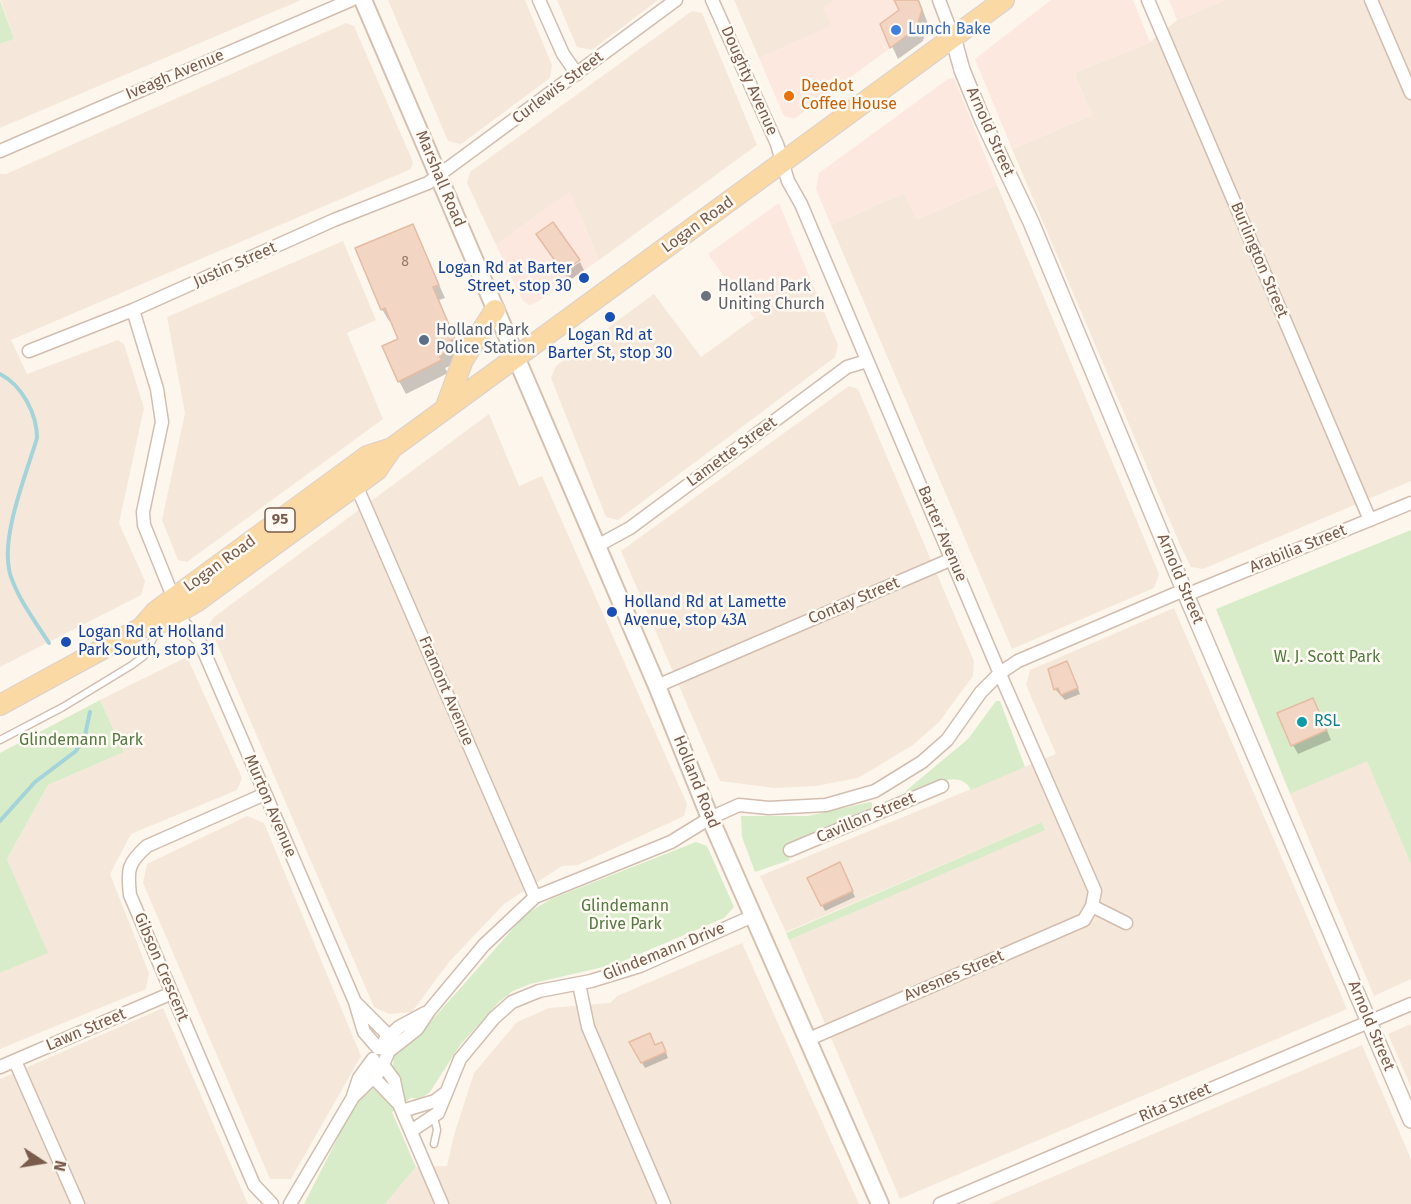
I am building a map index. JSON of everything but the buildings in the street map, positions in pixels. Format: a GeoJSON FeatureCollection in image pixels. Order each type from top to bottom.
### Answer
{"type":"FeatureCollection","features":[{"type":"Feature","properties":{"kind":"main road","name":"Marshall Road"},"geometry":{"type":"LineString","coordinates":[[363,0],[440,176],[515,358]]}},
{"type":"Feature","properties":{"kind":"main road","name":"Logan Road"},"geometry":{"type":"LineString","coordinates":[[0,705],[141,628],[160,623],[176,606],[367,456],[392,448],[1004,0]]}},
{"type":"Feature","properties":{"kind":"main road"},"geometry":{"type":"LineString","coordinates":[[446,409],[463,360],[495,310]]}},
{"type":"Feature","properties":{"kind":"main road","name":"Holland Road"},"geometry":{"type":"LineString","coordinates":[[515,358],[657,686],[710,818],[880,1204]]}},
{"type":"Feature","properties":{"kind":"main road","name":"Logan Road"},"geometry":{"type":"LineString","coordinates":[[141,628],[156,611],[176,606],[377,470],[392,448]]}},
{"type":"Feature","properties":{"kind":"street","name":"Iveagh Avenue"},"geometry":{"type":"LineString","coordinates":[[0,151],[351,0]]}},
{"type":"Feature","properties":{"kind":"street"},"geometry":{"type":"LineString","coordinates":[[539,0],[563,54],[577,74]]}},
{"type":"Feature","properties":{"kind":"street","name":"Curlewis Street"},"geometry":{"type":"LineString","coordinates":[[440,176],[676,0]]}},
{"type":"Feature","properties":{"kind":"street","name":"Doughty Avenue"},"geometry":{"type":"LineString","coordinates":[[712,0],[783,162]]}},
{"type":"Feature","properties":{"kind":"street"},"geometry":{"type":"LineString","coordinates":[[939,0],[953,37]]}},
{"type":"Feature","properties":{"kind":"street","name":"Burlington Street"},"geometry":{"type":"LineString","coordinates":[[1149,0],[1370,520]]}},
{"type":"Feature","properties":{"kind":"street"},"geometry":{"type":"LineString","coordinates":[[1371,0],[1411,93]]}},
{"type":"Feature","properties":{"kind":"street","name":"Arnold Street"},"geometry":{"type":"LineString","coordinates":[[953,37],[975,100],[1031,222],[1185,592],[1411,1120]]}},
{"type":"Feature","properties":{"kind":"street","name":"Barter Avenue"},"geometry":{"type":"LineString","coordinates":[[783,162],[788,181],[801,204],[1095,891],[1092,906]]}},
{"type":"Feature","properties":{"kind":"street","name":"Justin Street"},"geometry":{"type":"LineString","coordinates":[[29,351],[133,310],[440,176]]}},
{"type":"Feature","properties":{"kind":"street","name":"Murton Avenue"},"geometry":{"type":"LineString","coordinates":[[133,310],[158,389],[162,422],[143,512],[144,525],[184,624],[199,640],[355,1002],[364,1032],[385,1048]]}},
{"type":"Feature","properties":{"kind":"street","name":"Lamette Street"},"geometry":{"type":"LineString","coordinates":[[597,546],[630,528],[847,367],[867,361]]}},
{"type":"Feature","properties":{"kind":"street","name":"Framont Avenue"},"geometry":{"type":"LineString","coordinates":[[356,485],[535,897]]}},
{"type":"Feature","properties":{"kind":"street","name":"Arabilia Street"},"geometry":{"type":"LineString","coordinates":[[1000,673],[1018,661],[1411,503]]}},
{"type":"Feature","properties":{"kind":"street","name":"Contay Street"},"geometry":{"type":"LineString","coordinates":[[657,686],[952,559]]}},
{"type":"Feature","properties":{"kind":"street","name":"Cavillon Street"},"geometry":{"type":"LineString","coordinates":[[710,818],[740,805],[769,808],[826,805],[879,789],[922,762],[947,740],[981,692],[1000,673]]}},
{"type":"Feature","properties":{"kind":"street","name":"Cavillon Street"},"geometry":{"type":"LineString","coordinates":[[790,850],[942,786]]}},
{"type":"Feature","properties":{"kind":"street"},"geometry":{"type":"LineString","coordinates":[[879,789],[888,808]]}},
{"type":"Feature","properties":{"kind":"street","name":"Gibson Crescent"},"geometry":{"type":"LineString","coordinates":[[265,794],[147,846],[132,860],[127,876],[130,895],[254,1185],[272,1204]]}},
{"type":"Feature","properties":{"kind":"street"},"geometry":{"type":"LineString","coordinates":[[385,1048],[417,1029],[429,1011],[484,945],[535,897],[671,842],[710,818]]}},
{"type":"Feature","properties":{"kind":"street"},"geometry":{"type":"LineString","coordinates":[[1092,906],[1126,923]]}},
{"type":"Feature","properties":{"kind":"street","name":"Avesnes Street"},"geometry":{"type":"LineString","coordinates":[[809,1039],[1065,929],[1084,920],[1092,906]]}},
{"type":"Feature","properties":{"kind":"street","name":"Glindemann Drive"},"geometry":{"type":"LineString","coordinates":[[434,1116],[463,1054],[507,1006],[533,992],[579,984],[640,966],[753,916]]}},
{"type":"Feature","properties":{"kind":"street"},"geometry":{"type":"LineString","coordinates":[[579,984],[589,1030],[664,1204]]}},
{"type":"Feature","properties":{"kind":"street","name":"Lawn Street"},"geometry":{"type":"LineString","coordinates":[[0,1067],[172,993]]}},
{"type":"Feature","properties":{"kind":"street","name":"Murton Avenue"},"geometry":{"type":"LineString","coordinates":[[355,1002],[389,1036]]}},
{"type":"Feature","properties":{"kind":"street","name":"Rita Street"},"geometry":{"type":"LineString","coordinates":[[940,1204],[1411,1004]]}},
{"type":"Feature","properties":{"kind":"street"},"geometry":{"type":"LineString","coordinates":[[353,1097],[373,1077],[389,1036],[429,1011]]}},
{"type":"Feature","properties":{"kind":"street"},"geometry":{"type":"LineString","coordinates":[[15,1061],[78,1204]]}},
{"type":"Feature","properties":{"kind":"street"},"geometry":{"type":"LineString","coordinates":[[290,1204],[353,1097],[359,1078],[377,1064]]}},
{"type":"Feature","properties":{"kind":"street"},"geometry":{"type":"LineString","coordinates":[[377,1064],[394,1080],[401,1108],[442,1204]]}},
{"type":"Feature","properties":{"kind":"street"},"geometry":{"type":"LineString","coordinates":[[373,1077],[401,1108]]}},
{"type":"Feature","properties":{"kind":"street"},"geometry":{"type":"LineString","coordinates":[[401,1108],[435,1101],[445,1093]]}},
{"type":"Feature","properties":{"kind":"street"},"geometry":{"type":"LineString","coordinates":[[411,1131],[434,1116]]}},
{"type":"Feature","properties":{"kind":"lane"},"geometry":{"type":"LineString","coordinates":[[0,740],[63,707],[132,665],[144,656],[160,623]]}},
{"type":"Feature","properties":{"kind":"lane"},"geometry":{"type":"LineString","coordinates":[[434,1116],[437,1130],[434,1144]]}},
{"type":"Feature","properties":{"kind":"shaded area"},"geometry":{"type":"Polygon","coordinates":[[[1,0],[301,0],[0,128],[0,44],[14,39],[1,0]]]}},
{"type":"Feature","properties":{"kind":"shaded area"},"geometry":{"type":"Polygon","coordinates":[[[388,0],[525,0],[552,65],[550,78],[461,144],[448,141],[388,0]]]}},
{"type":"Feature","properties":{"kind":"shaded area"},"geometry":{"type":"Polygon","coordinates":[[[557,0],[658,0],[592,50],[577,47],[557,0]]]}},
{"type":"Feature","properties":{"kind":"shaded area"},"geometry":{"type":"Polygon","coordinates":[[[734,0],[835,0],[824,8],[832,26],[759,58],[734,0]]]}},
{"type":"Feature","properties":{"kind":"shaded area"},"geometry":{"type":"Polygon","coordinates":[[[835,0],[917,0],[922,10],[916,29],[794,119],[784,116],[759,58],[831,26],[824,8],[835,0]]]}},
{"type":"Feature","properties":{"kind":"shaded area"},"geometry":{"type":"Polygon","coordinates":[[[1051,0],[1133,0],[1150,42],[1074,73],[1092,115],[1012,149],[975,59],[1051,0]]]}},
{"type":"Feature","properties":{"kind":"shaded area"},"geometry":{"type":"Polygon","coordinates":[[[1169,0],[1225,0],[1177,20],[1169,0]]]}},
{"type":"Feature","properties":{"kind":"shaded area"},"geometry":{"type":"Polygon","coordinates":[[[1225,0],[1411,0],[1411,481],[1203,569],[1191,567],[1181,547],[1012,149],[1092,115],[1074,73],[1150,42],[1177,20],[1225,0]]]}},
{"type":"Feature","properties":{"kind":"shaded area"},"geometry":{"type":"Polygon","coordinates":[[[692,11],[702,13],[757,145],[599,260],[570,192],[496,245],[467,183],[470,172],[692,11]]]}},
{"type":"Feature","properties":{"kind":"shaded area"},"geometry":{"type":"Polygon","coordinates":[[[346,23],[354,26],[413,162],[411,169],[11,340],[27,374],[118,340],[124,344],[144,408],[119,523],[145,581],[141,595],[0,667],[0,174],[6,174],[346,23]]]}},
{"type":"Feature","properties":{"kind":"shaded area"},"geometry":{"type":"Polygon","coordinates":[[[954,78],[997,185],[917,219],[904,193],[831,225],[816,189],[819,173],[948,79],[954,78]]]}},
{"type":"Feature","properties":{"kind":"shaded area"},"geometry":{"type":"Polygon","coordinates":[[[997,185],[1159,574],[1154,588],[1012,649],[831,225],[904,193],[917,219],[997,185]]]}},
{"type":"Feature","properties":{"kind":"shaded area"},"geometry":{"type":"Polygon","coordinates":[[[570,191],[599,260],[536,303],[529,305],[523,301],[496,245],[570,191]]]}},
{"type":"Feature","properties":{"kind":"shaded area"},"geometry":{"type":"Polygon","coordinates":[[[779,203],[810,278],[754,318],[708,254],[779,203]]]}},
{"type":"Feature","properties":{"kind":"shaded area"},"geometry":{"type":"Polygon","coordinates":[[[343,241],[376,320],[347,333],[383,419],[187,562],[178,560],[162,520],[185,413],[167,317],[343,241]]]}},
{"type":"Feature","properties":{"kind":"shaded area"},"geometry":{"type":"Polygon","coordinates":[[[810,278],[838,345],[835,357],[618,520],[606,517],[551,378],[556,366],[654,294],[701,357],[810,278]]]}},
{"type":"Feature","properties":{"kind":"shaded area"},"geometry":{"type":"Polygon","coordinates":[[[849,386],[858,389],[974,661],[973,676],[939,722],[913,745],[858,778],[816,786],[775,788],[720,781],[621,551],[849,386]]]}},
{"type":"Feature","properties":{"kind":"shaded area"},"geometry":{"type":"Polygon","coordinates":[[[489,414],[519,486],[542,476],[687,804],[684,816],[578,865],[562,866],[504,904],[449,962],[412,1012],[389,1014],[374,1007],[209,625],[214,617],[489,414]]]}},
{"type":"Feature","properties":{"kind":"shaded area"},"geometry":{"type":"Polygon","coordinates":[[[1174,608],[1347,1009],[900,1199],[789,940],[1045,829],[1042,822],[786,932],[760,876],[1056,754],[1026,685],[1030,670],[1174,608]]]}},
{"type":"Feature","properties":{"kind":"shaded area"},"geometry":{"type":"Polygon","coordinates":[[[187,657],[242,778],[237,790],[131,834],[110,874],[149,973],[146,989],[0,1049],[0,973],[47,953],[7,859],[48,785],[124,752],[100,700],[187,657]]]}},
{"type":"Feature","properties":{"kind":"shaded area"},"geometry":{"type":"Polygon","coordinates":[[[1367,760],[1411,864],[1411,979],[1374,996],[1290,794],[1367,760]]]}},
{"type":"Feature","properties":{"kind":"shaded area"},"geometry":{"type":"Polygon","coordinates":[[[247,816],[264,823],[361,1056],[291,1179],[270,1179],[143,883],[147,864],[247,816]]]}},
{"type":"Feature","properties":{"kind":"shaded area"},"geometry":{"type":"Polygon","coordinates":[[[742,943],[859,1204],[385,1204],[416,1167],[447,1166],[454,1135],[474,1073],[517,1022],[549,1008],[610,1003],[617,996],[742,943]]]}},
{"type":"Feature","properties":{"kind":"shaded area"},"geometry":{"type":"Polygon","coordinates":[[[163,1008],[248,1204],[0,1204],[0,1079],[163,1008]]]}},
{"type":"Feature","properties":{"kind":"shaded area"},"geometry":{"type":"Polygon","coordinates":[[[1411,1024],[1411,1087],[1388,1034],[1411,1024]]]}},
{"type":"Feature","properties":{"kind":"shaded area"},"geometry":{"type":"Polygon","coordinates":[[[1362,1045],[1411,1159],[1411,1204],[989,1204],[1362,1045]]]}},
{"type":"Feature","properties":{"kind":"green space"},"geometry":{"type":"Polygon","coordinates":[[[0,0],[14,39],[0,44],[0,0]]]}},
{"type":"Feature","properties":{"kind":"green space","name":"W. J. Scott Park"},"geometry":{"type":"Polygon","coordinates":[[[1411,530],[1411,864],[1367,761],[1290,794],[1216,609],[1411,530]]]}},
{"type":"Feature","properties":{"kind":"green space","name":"Glindemann Park"},"geometry":{"type":"Polygon","coordinates":[[[100,700],[124,752],[48,785],[7,859],[48,953],[0,973],[0,753],[100,700]]]}},
{"type":"Feature","properties":{"kind":"green space"},"geometry":{"type":"Polygon","coordinates":[[[996,701],[1000,701],[1025,767],[971,790],[957,779],[948,780],[928,786],[902,800],[902,796],[908,789],[968,739],[996,701]]]}},
{"type":"Feature","properties":{"kind":"green space"},"geometry":{"type":"Polygon","coordinates":[[[870,802],[872,807],[784,845],[790,860],[755,872],[742,837],[741,816],[808,816],[870,802]]]}},
{"type":"Feature","properties":{"kind":"green space"},"geometry":{"type":"Polygon","coordinates":[[[1042,822],[1045,830],[789,940],[786,933],[1042,822]]]}},
{"type":"Feature","properties":{"kind":"green space","name":"Glindemann Drive Park"},"geometry":{"type":"Polygon","coordinates":[[[696,842],[707,846],[734,907],[724,918],[616,964],[530,984],[513,991],[499,1002],[460,1045],[430,1092],[420,1099],[411,1098],[392,1112],[416,1167],[385,1204],[304,1204],[356,1102],[371,1091],[393,1066],[394,1053],[425,1028],[526,914],[551,899],[696,842]]]}},
{"type":"Feature","properties":{"kind":"waterway"},"geometry":{"type":"LineString","coordinates":[[0,374],[15,385],[27,401],[34,419],[37,438],[11,524],[8,542],[10,574],[22,601],[49,643]]}},
{"type":"Feature","properties":{"kind":"waterway"},"geometry":{"type":"LineString","coordinates":[[0,821],[35,782],[76,751],[85,735],[90,712]]}},
{"type":"Feature","properties":{"kind":"place","name":"Lunch Bake"},"geometry":{"type":"Point","coordinates":[896,30]}},
{"type":"Feature","properties":{"kind":"place","name":"Deedot Coffee House"},"geometry":{"type":"Point","coordinates":[789,96]}},
{"type":"Feature","properties":{"kind":"place","name":"Logan Rd at Barter Street, stop 30"},"geometry":{"type":"Point","coordinates":[584,278]}},
{"type":"Feature","properties":{"kind":"place","name":"Holland Park Uniting Church"},"geometry":{"type":"Point","coordinates":[706,296]}},
{"type":"Feature","properties":{"kind":"place","name":"Logan Rd at Barter St, stop 30"},"geometry":{"type":"Point","coordinates":[610,317]}},
{"type":"Feature","properties":{"kind":"place","name":"Holland Park Police Station"},"geometry":{"type":"Point","coordinates":[424,340]}},
{"type":"Feature","properties":{"kind":"place","name":"Holland Rd at Lamette Avenue, stop 43A"},"geometry":{"type":"Point","coordinates":[612,612]}},
{"type":"Feature","properties":{"kind":"place","name":"Logan Rd at Holland Park South, stop 31"},"geometry":{"type":"Point","coordinates":[66,642]}},
{"type":"Feature","properties":{"kind":"place","name":"RSL"},"geometry":{"type":"Point","coordinates":[1302,722]}}]}
